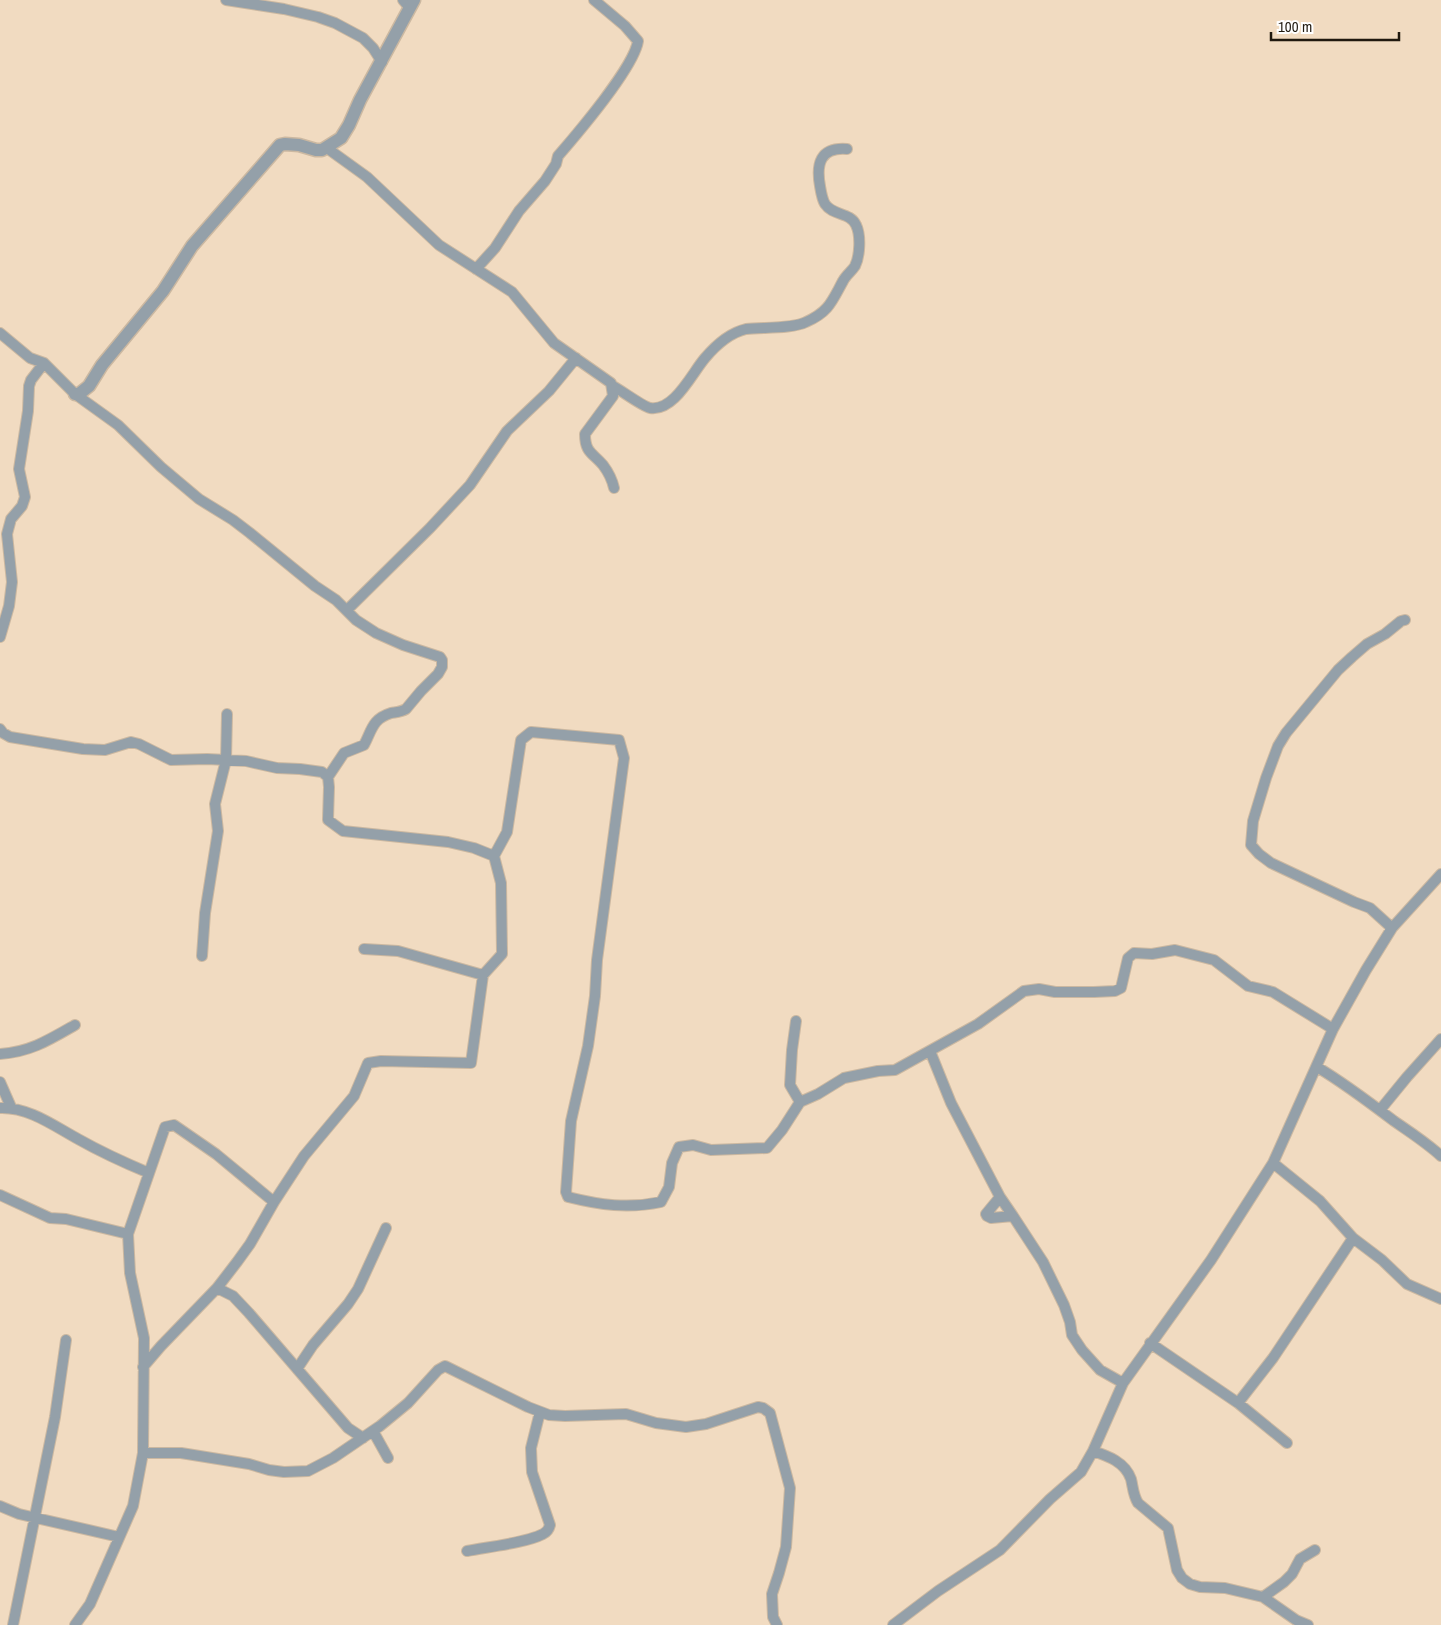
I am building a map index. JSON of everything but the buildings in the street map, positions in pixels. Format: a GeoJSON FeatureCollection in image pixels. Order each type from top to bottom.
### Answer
{"type":"FeatureCollection","features":[{"type":"Feature","properties":{"kind":"street"},"geometry":{"type":"LineString","coordinates":[[226,0],[327,20],[363,38],[382,62]]}},
{"type":"Feature","properties":{"kind":"street"},"geometry":{"type":"LineString","coordinates":[[476,269],[495,248],[519,211],[545,181],[556,164],[558,156],[633,57],[638,42],[625,26],[594,0]]}},
{"type":"Feature","properties":{"kind":"street"},"geometry":{"type":"LineString","coordinates":[[75,394],[79,394],[89,386],[102,365],[163,291],[192,246],[280,145],[300,145],[322,150],[328,148],[341,138],[382,62],[409,3]]}},
{"type":"Feature","properties":{"kind":"street"},"geometry":{"type":"LineString","coordinates":[[328,148],[367,177],[439,245],[512,292],[554,343],[612,383],[613,386],[648,408],[660,408],[676,397],[704,358],[726,338],[746,329],[802,324],[830,307],[859,254],[858,234],[856,225],[851,218],[826,206],[821,191],[818,166],[820,159],[825,154],[838,148],[847,150]]}},
{"type":"Feature","properties":{"kind":"street"},"geometry":{"type":"LineString","coordinates":[[0,333],[30,358],[44,363],[75,394],[118,425],[161,467],[198,499],[239,524],[315,586],[336,600],[356,620],[376,633],[403,645],[440,657],[442,667],[438,674],[421,690],[404,711],[390,713],[374,723],[364,745],[344,753],[328,777],[328,820],[342,831],[448,842],[474,848],[494,856]]}},
{"type":"Feature","properties":{"kind":"street"},"geometry":{"type":"LineString","coordinates":[[347,610],[470,486],[508,431],[549,391],[576,358]]}},
{"type":"Feature","properties":{"kind":"street"},"geometry":{"type":"LineString","coordinates":[[0,637],[12,582],[7,534],[8,525],[22,506],[25,496],[19,469],[28,412],[29,386],[31,380],[44,363]]}},
{"type":"Feature","properties":{"kind":"street"},"geometry":{"type":"LineString","coordinates":[[613,386],[614,396],[585,434],[585,442],[589,452],[602,464],[611,477],[614,488]]}},
{"type":"Feature","properties":{"kind":"street"},"geometry":{"type":"LineString","coordinates":[[1392,928],[1370,908],[1271,863],[1251,845],[1251,834],[1253,821],[1271,762],[1286,733],[1338,670],[1367,644],[1406,620]]}},
{"type":"Feature","properties":{"kind":"street"},"geometry":{"type":"LineString","coordinates":[[202,956],[205,913],[218,831],[215,804],[226,760],[227,714]]}},
{"type":"Feature","properties":{"kind":"street"},"geometry":{"type":"LineString","coordinates":[[1,732],[10,737],[83,749],[105,750],[131,742],[171,760],[246,761],[277,768],[322,772],[328,777]]}},
{"type":"Feature","properties":{"kind":"street"},"geometry":{"type":"LineString","coordinates":[[143,1367],[217,1288],[250,1244],[274,1202],[304,1156],[354,1096],[368,1063],[381,1061],[472,1063],[483,975],[502,954],[501,882],[494,856],[507,832],[521,740],[531,732],[619,740],[624,758],[597,960],[595,996],[588,1046],[571,1121],[566,1192],[568,1197],[608,1205],[642,1206],[661,1202],[669,1187],[672,1163],[679,1147],[692,1145],[711,1150],[768,1148],[800,1102],[818,1094],[844,1078],[895,1070],[995,1014],[1024,992],[1039,989],[1055,992],[1115,991],[1121,988],[1128,958],[1134,953],[1152,954],[1175,950],[1214,960],[1248,986],[1273,992],[1333,1029]]}},
{"type":"Feature","properties":{"kind":"street"},"geometry":{"type":"LineString","coordinates":[[893,1625],[1000,1550],[1050,1499],[1081,1472],[1093,1451],[1123,1383],[1211,1260],[1273,1163],[1333,1029],[1366,970],[1392,928],[1441,874]]}},
{"type":"Feature","properties":{"kind":"street"},"geometry":{"type":"LineString","coordinates":[[364,949],[398,952],[483,975]]}},
{"type":"Feature","properties":{"kind":"street"},"geometry":{"type":"LineString","coordinates":[[796,1021],[790,1085],[800,1102]]}},
{"type":"Feature","properties":{"kind":"street"},"geometry":{"type":"LineString","coordinates":[[0,1054],[16,1053],[44,1043],[75,1025]]}},
{"type":"Feature","properties":{"kind":"street"},"geometry":{"type":"LineString","coordinates":[[1380,1110],[1441,1039]]}},
{"type":"Feature","properties":{"kind":"street"},"geometry":{"type":"LineString","coordinates":[[930,1051],[951,1103],[1000,1197],[1044,1262],[1067,1314],[1072,1335],[1082,1350],[1100,1370],[1123,1383]]}},
{"type":"Feature","properties":{"kind":"street"},"geometry":{"type":"LineString","coordinates":[[1316,1067],[1334,1077],[1441,1156]]}},
{"type":"Feature","properties":{"kind":"street"},"geometry":{"type":"LineString","coordinates":[[0,1082],[11,1107]]}},
{"type":"Feature","properties":{"kind":"street"},"geometry":{"type":"LineString","coordinates":[[0,1108],[17,1108],[60,1128],[118,1160],[149,1173]]}},
{"type":"Feature","properties":{"kind":"street"},"geometry":{"type":"LineString","coordinates":[[76,1625],[90,1604],[132,1506],[143,1453],[144,1338],[130,1273],[128,1234],[166,1127],[174,1126],[216,1154],[274,1202]]}},
{"type":"Feature","properties":{"kind":"street"},"geometry":{"type":"LineString","coordinates":[[1273,1163],[1320,1201],[1353,1238],[1382,1260],[1407,1284],[1441,1299]]}},
{"type":"Feature","properties":{"kind":"street"},"geometry":{"type":"LineString","coordinates":[[0,1195],[50,1218],[66,1219],[128,1234]]}},
{"type":"Feature","properties":{"kind":"street"},"geometry":{"type":"LineString","coordinates":[[1000,1197],[986,1214],[987,1216],[991,1218],[1013,1216]]}},
{"type":"Feature","properties":{"kind":"street"},"geometry":{"type":"LineString","coordinates":[[298,1368],[313,1345],[348,1304],[358,1289],[386,1228]]}},
{"type":"Feature","properties":{"kind":"street"},"geometry":{"type":"LineString","coordinates":[[1238,1402],[1273,1358],[1353,1238]]}},
{"type":"Feature","properties":{"kind":"street"},"geometry":{"type":"LineString","coordinates":[[217,1288],[234,1296],[348,1428],[363,1438]]}},
{"type":"Feature","properties":{"kind":"street"},"geometry":{"type":"LineString","coordinates":[[13,1625],[55,1417],[66,1340]]}},
{"type":"Feature","properties":{"kind":"street"},"geometry":{"type":"LineString","coordinates":[[1150,1343],[1238,1402],[1287,1444]]}},
{"type":"Feature","properties":{"kind":"street"},"geometry":{"type":"LineString","coordinates":[[143,1453],[181,1453],[249,1464],[284,1472],[308,1471],[333,1458],[373,1431],[408,1403],[438,1370],[445,1366],[549,1415],[626,1414],[656,1423],[686,1427],[706,1424],[758,1407],[763,1408],[770,1413],[790,1488],[786,1547],[772,1594],[773,1617],[776,1625]]}},
{"type":"Feature","properties":{"kind":"street"},"geometry":{"type":"LineString","coordinates":[[467,1551],[530,1539],[545,1533],[548,1529],[550,1524],[532,1472],[531,1448],[540,1412]]}},
{"type":"Feature","properties":{"kind":"street"},"geometry":{"type":"LineString","coordinates":[[373,1431],[388,1458]]}},
{"type":"Feature","properties":{"kind":"street"},"geometry":{"type":"LineString","coordinates":[[1093,1451],[1111,1457],[1126,1471],[1131,1478],[1135,1498],[1138,1503],[1168,1528],[1175,1563],[1182,1578],[1190,1584],[1200,1587],[1226,1588],[1263,1597],[1296,1620],[1308,1625]]}},
{"type":"Feature","properties":{"kind":"street"},"geometry":{"type":"LineString","coordinates":[[0,1506],[19,1514],[119,1537]]}},
{"type":"Feature","properties":{"kind":"street"},"geometry":{"type":"LineString","coordinates":[[1263,1597],[1288,1578],[1300,1559],[1315,1550]]}}]}
